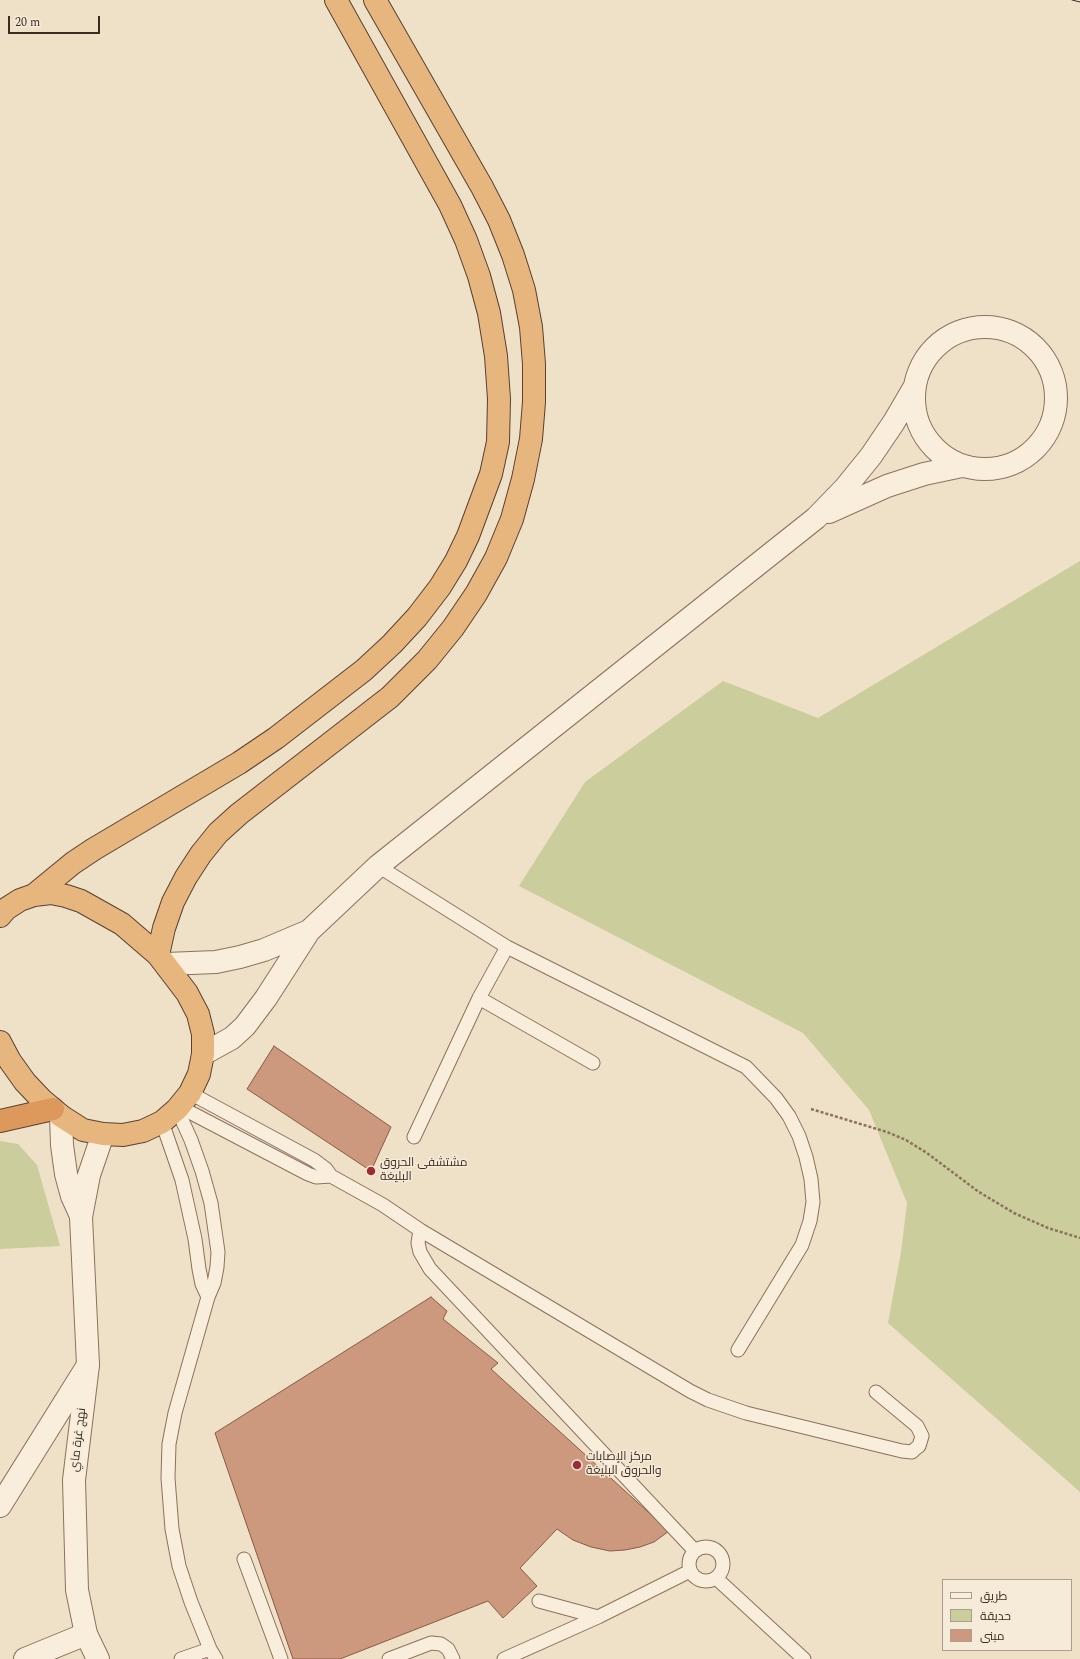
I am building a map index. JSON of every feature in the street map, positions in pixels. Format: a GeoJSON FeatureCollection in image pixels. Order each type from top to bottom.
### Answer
{"type":"FeatureCollection","features":[{"type":"Feature","properties":{"kind":"highway"},"geometry":{"type":"LineString","coordinates":[[34,895],[94,849],[239,763],[276,738],[364,670],[392,644],[417,617],[440,587],[456,562],[468,536],[492,474],[498,442],[499,392],[496,356],[489,313],[479,276],[466,240],[450,205],[336,0]]}},
{"type":"Feature","properties":{"kind":"highway"},"geometry":{"type":"LineString","coordinates":[[162,960],[164,928],[176,896],[201,854],[218,833],[239,814],[390,697],[427,660],[453,628],[476,594],[496,558],[512,519],[523,480],[531,439],[534,402],[534,364],[524,290],[500,220],[375,0]]}},
{"type":"Feature","properties":{"kind":"highway"},"geometry":{"type":"LineString","coordinates":[[0,916],[6,909],[20,900],[34,895],[51,893],[81,901],[122,924],[162,960],[187,993],[198,1014],[203,1034],[203,1054],[199,1074],[177,1108],[143,1131],[123,1135],[103,1134],[83,1130],[57,1112],[25,1082],[10,1061],[0,1042]]}},
{"type":"Feature","properties":{"kind":"highway"},"geometry":{"type":"LineString","coordinates":[[0,1121],[57,1112]]}},
{"type":"Feature","properties":{"kind":"street"},"geometry":{"type":"LineString","coordinates":[[203,1054],[232,1038],[245,1026],[266,998],[309,931],[378,866],[816,518],[845,488],[871,456],[894,422],[915,386],[922,366],[934,349],[951,336],[971,328],[993,327],[1014,333],[1032,345],[1048,365],[1056,387],[1056,410],[1048,432],[1033,452],[1011,465],[987,470],[962,466],[940,454],[924,434],[915,411],[915,386]]}},
{"type":"Feature","properties":{"kind":"street"},"geometry":{"type":"LineString","coordinates":[[816,518],[887,486],[924,474],[962,466]]}},
{"type":"Feature","properties":{"kind":"street"},"geometry":{"type":"LineString","coordinates":[[162,960],[216,962],[264,950],[309,931]]}},
{"type":"Feature","properties":{"kind":"street","name":"نهج غرة ماي"},"geometry":{"type":"LineString","coordinates":[[57,1112],[66,1174],[72,1196],[82,1217]]}},
{"type":"Feature","properties":{"kind":"street","name":"نهج غرة ماي"},"geometry":{"type":"LineString","coordinates":[[98,1659],[86,1634],[78,1590],[74,1480],[88,1365],[82,1217],[89,1175],[103,1134]]}},
{"type":"Feature","properties":{"kind":"street"},"geometry":{"type":"LineString","coordinates":[[0,1506],[88,1365]]}},
{"type":"Feature","properties":{"kind":"street"},"geometry":{"type":"LineString","coordinates":[[25,1659],[86,1634]]}},
{"type":"Feature","properties":{"kind":"lane"},"geometry":{"type":"LineString","coordinates":[[378,866],[507,947],[746,1068],[762,1082],[776,1098],[789,1116],[799,1136],[811,1179],[813,1202],[811,1215],[802,1245],[738,1350]]}},
{"type":"Feature","properties":{"kind":"lane"},"geometry":{"type":"LineString","coordinates":[[414,1137],[479,998],[507,947]]}},
{"type":"Feature","properties":{"kind":"lane"},"geometry":{"type":"LineString","coordinates":[[479,998],[593,1063]]}},
{"type":"Feature","properties":{"kind":"lane"},"geometry":{"type":"LineString","coordinates":[[177,1108],[308,1174],[316,1177],[331,1176],[383,1205],[420,1230],[690,1391],[708,1400],[746,1413],[902,1451],[912,1452],[916,1450],[921,1442],[922,1436],[918,1426],[876,1392]]}},
{"type":"Feature","properties":{"kind":"lane"},"geometry":{"type":"LineString","coordinates":[[177,1108],[173,1151],[184,1187],[196,1239],[202,1284],[208,1298]]}},
{"type":"Feature","properties":{"kind":"lane"},"geometry":{"type":"LineString","coordinates":[[177,1108],[191,1140],[202,1171],[211,1203],[217,1236],[218,1252],[217,1267],[175,1413],[169,1444],[168,1478],[172,1529],[179,1566],[191,1602],[213,1654],[182,1659]]}},
{"type":"Feature","properties":{"kind":"lane"},"geometry":{"type":"LineString","coordinates":[[420,1230],[418,1243],[420,1252],[430,1269],[695,1550]]}},
{"type":"Feature","properties":{"kind":"lane"},"geometry":{"type":"LineString","coordinates":[[702,1547],[709,1547],[717,1550],[721,1556],[723,1564],[721,1572],[716,1578],[710,1581],[702,1580],[695,1577],[690,1571],[690,1557],[695,1550],[702,1547]]}},
{"type":"Feature","properties":{"kind":"lane"},"geometry":{"type":"LineString","coordinates":[[244,1559],[281,1659]]}},
{"type":"Feature","properties":{"kind":"lane"},"geometry":{"type":"LineString","coordinates":[[504,1659],[598,1617],[690,1571]]}},
{"type":"Feature","properties":{"kind":"lane"},"geometry":{"type":"LineString","coordinates":[[716,1578],[804,1659]]}},
{"type":"Feature","properties":{"kind":"lane"},"geometry":{"type":"LineString","coordinates":[[539,1601],[598,1617]]}},
{"type":"Feature","properties":{"kind":"lane"},"geometry":{"type":"LineString","coordinates":[[390,1659],[432,1643],[441,1644],[448,1649],[453,1659]]}},
{"type":"Feature","properties":{"kind":"path"},"geometry":{"type":"LineString","coordinates":[[776,1098],[874,1127],[906,1140],[927,1153],[979,1192],[1014,1213],[1048,1228],[1080,1238]]}},
{"type":"Feature","properties":{"kind":"green space"},"geometry":{"type":"Polygon","coordinates":[[[1080,561],[1080,1492],[888,1323],[901,1252],[907,1203],[869,1110],[803,1033],[519,886],[585,782],[723,681],[818,718],[1080,561]]]}},
{"type":"Feature","properties":{"kind":"green space"},"geometry":{"type":"Polygon","coordinates":[[[0,1141],[18,1144],[37,1165],[60,1246],[0,1249],[0,1141]]]}},
{"type":"Feature","properties":{"kind":"building"},"geometry":{"type":"Polygon","coordinates":[[[274,1046],[391,1127],[371,1171],[247,1089],[274,1046]]]}},
{"type":"Feature","properties":{"kind":"building","name":"مركز الإصابات والحروق البليغة"},"geometry":{"type":"Polygon","coordinates":[[[431,1297],[447,1311],[443,1319],[498,1363],[491,1369],[669,1531],[654,1542],[640,1547],[610,1551],[591,1547],[573,1540],[557,1529],[520,1568],[537,1586],[503,1618],[488,1601],[340,1659],[293,1659],[215,1433],[431,1297]]]}},
{"type":"Feature","properties":{"kind":"tram line"},"geometry":{"type":"LineString","coordinates":[[1072,0],[1080,2]]}},
{"type":"Feature","properties":{"kind":"place","name":"مشتشفى الحروق البليغة"},"geometry":{"type":"Point","coordinates":[371,1171]}},
{"type":"Feature","properties":{"kind":"place","name":"مركز الإصابات والحروق البليغة"},"geometry":{"type":"Point","coordinates":[577,1465]}}]}
